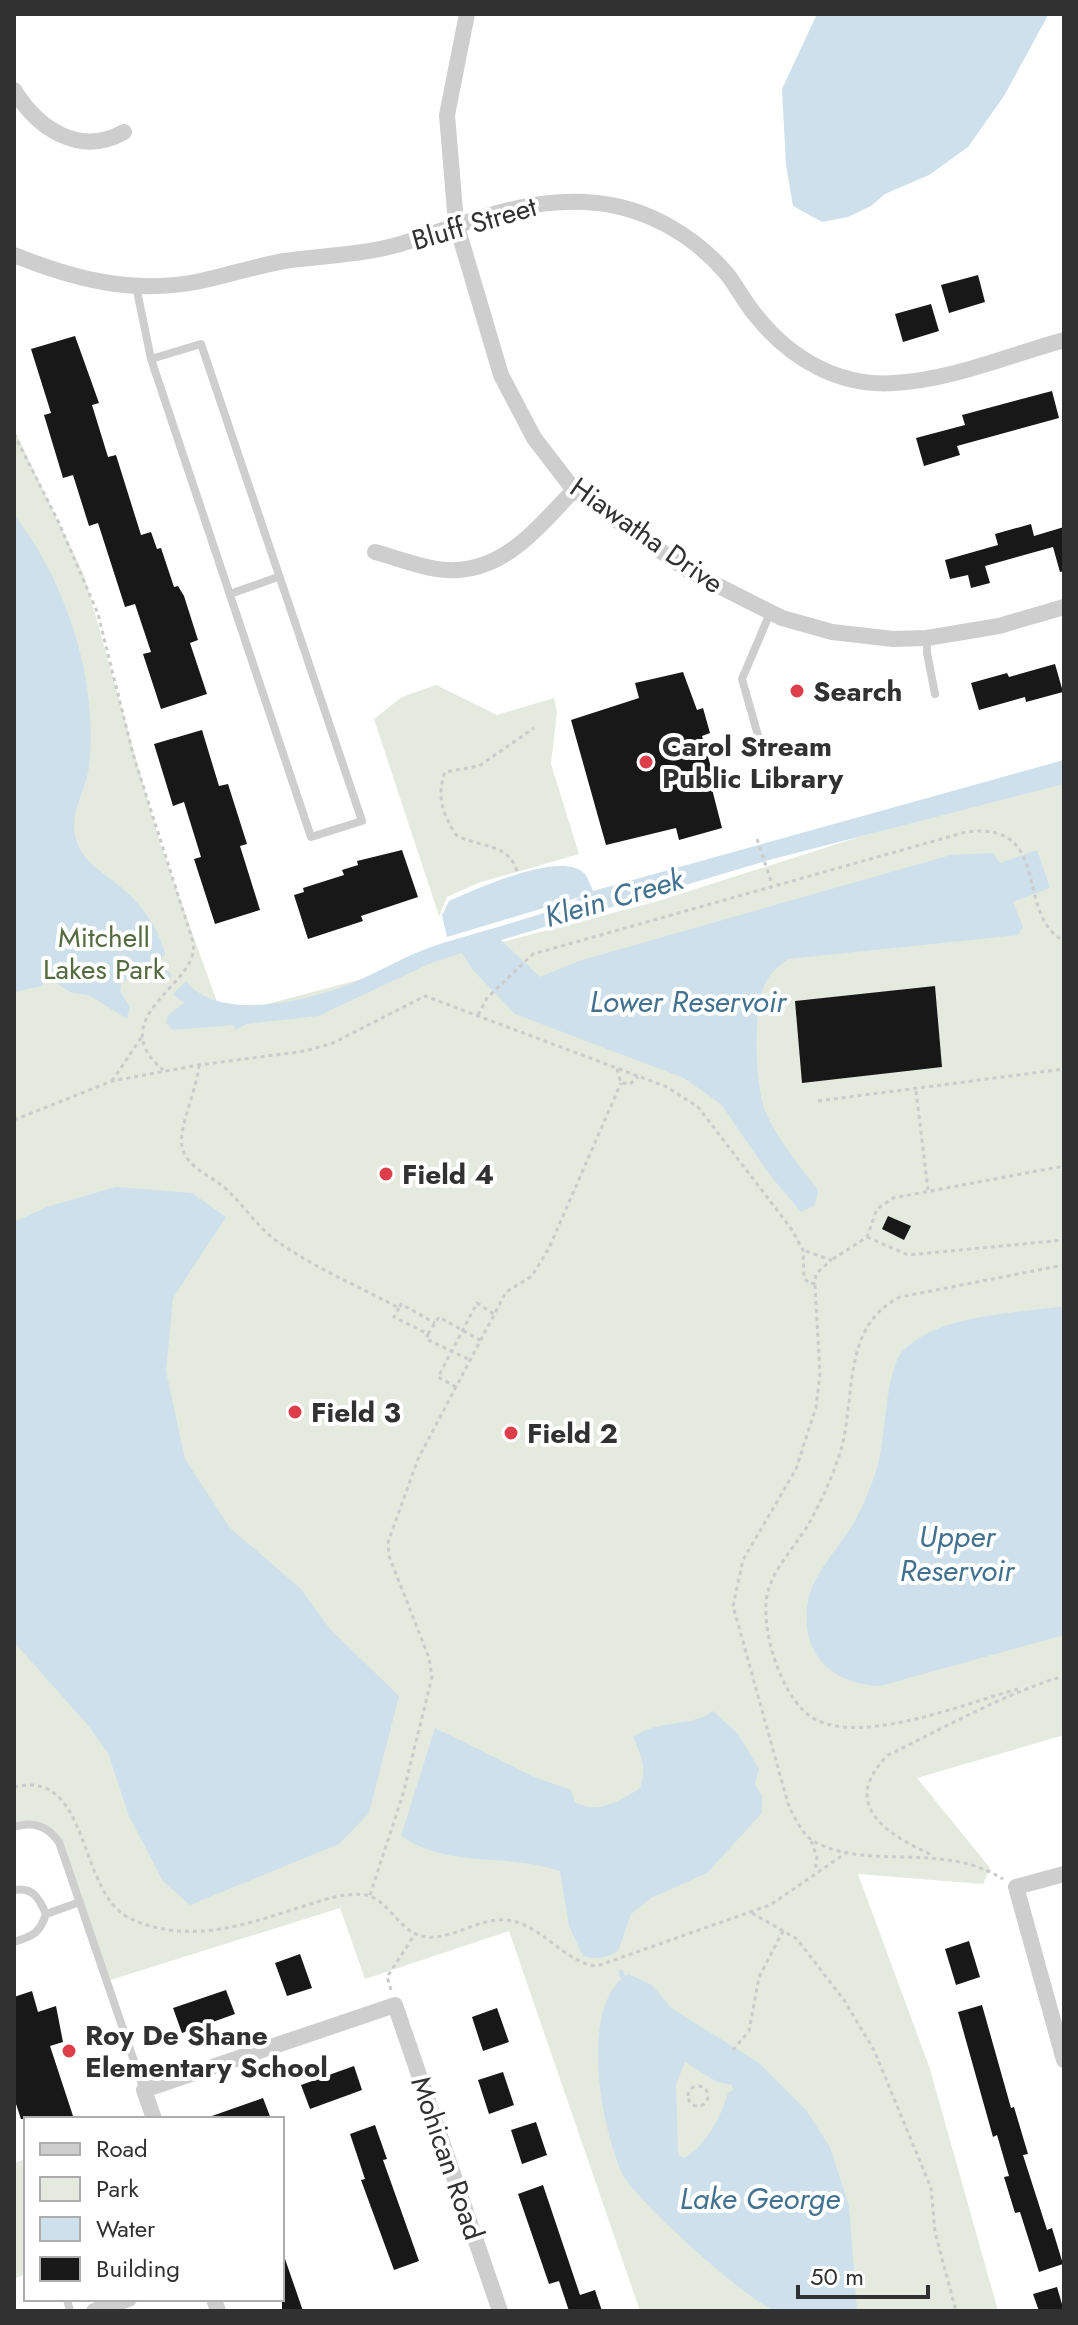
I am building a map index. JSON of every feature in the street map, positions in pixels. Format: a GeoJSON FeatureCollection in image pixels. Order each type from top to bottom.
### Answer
{"type":"FeatureCollection","features":[{"type":"Feature","properties":{"kind":"street","name":"Hiawatha Drive"},"geometry":{"type":"LineString","coordinates":[[467,14],[447,115],[456,223],[501,375],[534,438],[574,490],[689,571],[770,613],[832,632],[893,639],[927,638],[986,629],[1064,607]]}},
{"type":"Feature","properties":{"kind":"street"},"geometry":{"type":"LineString","coordinates":[[14,90],[36,118],[59,137],[109,140],[124,132]]}},
{"type":"Feature","properties":{"kind":"street","name":"Bluff Street"},"geometry":{"type":"LineString","coordinates":[[14,255],[65,275],[136,286],[184,284],[269,264],[379,249],[456,223],[534,203],[601,203],[630,210],[680,231],[716,262],[758,318],[796,358],[845,378],[870,383],[918,381],[1064,340]]}},
{"type":"Feature","properties":{"kind":"street"},"geometry":{"type":"LineString","coordinates":[[375,552],[447,570],[498,560],[515,550],[574,490]]}},
{"type":"Feature","properties":{"kind":"street"},"geometry":{"type":"LineString","coordinates":[[1064,1874],[1016,1887],[1064,2060]]}},
{"type":"Feature","properties":{"kind":"street"},"geometry":{"type":"LineString","coordinates":[[153,2117],[144,2090],[395,2005]]}},
{"type":"Feature","properties":{"kind":"street","name":"Mohican Road"},"geometry":{"type":"LineString","coordinates":[[395,2005],[500,2311]]}},
{"type":"Feature","properties":{"kind":"street"},"geometry":{"type":"LineString","coordinates":[[94,2311],[123,2301]]}},
{"type":"Feature","properties":{"kind":"lane"},"geometry":{"type":"LineString","coordinates":[[136,286],[151,359],[311,837],[362,821],[201,344],[151,359]]}},
{"type":"Feature","properties":{"kind":"lane"},"geometry":{"type":"LineString","coordinates":[[230,594],[278,577]]}},
{"type":"Feature","properties":{"kind":"lane"},"geometry":{"type":"LineString","coordinates":[[761,746],[742,679],[770,613]]}},
{"type":"Feature","properties":{"kind":"lane"},"geometry":{"type":"LineString","coordinates":[[927,638],[935,694]]}},
{"type":"Feature","properties":{"kind":"lane"},"geometry":{"type":"LineString","coordinates":[[14,1827],[35,1824],[49,1829],[59,1842],[144,2090]]}},
{"type":"Feature","properties":{"kind":"lane"},"geometry":{"type":"LineString","coordinates":[[14,1890],[25,1888],[33,1892],[46,1914],[42,1928],[35,1935],[14,1942]]}},
{"type":"Feature","properties":{"kind":"lane"},"geometry":{"type":"LineString","coordinates":[[46,1914],[80,1902]]}},
{"type":"Feature","properties":{"kind":"path"},"geometry":{"type":"LineString","coordinates":[[14,434],[59,523],[98,614],[133,754],[193,942],[191,962],[154,1005],[143,1035],[112,1081]]}},
{"type":"Feature","properties":{"kind":"path"},"geometry":{"type":"LineString","coordinates":[[517,871],[514,862],[500,849],[456,835],[440,801],[442,782],[445,772],[479,766],[534,728]]}},
{"type":"Feature","properties":{"kind":"path"},"geometry":{"type":"LineString","coordinates":[[478,1015],[492,994],[533,954],[772,884],[966,832],[999,832],[1017,844],[1049,928],[1064,941]]}},
{"type":"Feature","properties":{"kind":"path"},"geometry":{"type":"LineString","coordinates":[[757,839],[772,884]]}},
{"type":"Feature","properties":{"kind":"path"},"geometry":{"type":"LineString","coordinates":[[14,1120],[112,1081],[199,1065],[305,1051],[333,1043],[425,996],[667,1087],[698,1107],[790,1227],[803,1250],[804,1278],[810,1284],[815,1283]]}},
{"type":"Feature","properties":{"kind":"path"},"geometry":{"type":"LineString","coordinates":[[143,1035],[147,1053],[163,1071]]}},
{"type":"Feature","properties":{"kind":"path"},"geometry":{"type":"LineString","coordinates":[[199,1065],[197,1090],[182,1126],[182,1146],[188,1161],[221,1185],[259,1226],[282,1245],[399,1308]]}},
{"type":"Feature","properties":{"kind":"path"},"geometry":{"type":"LineString","coordinates":[[370,1895],[403,1794],[432,1677],[429,1658],[389,1556],[388,1542],[418,1459],[506,1292],[532,1276],[549,1248],[621,1083],[617,1068]]}},
{"type":"Feature","properties":{"kind":"path"},"geometry":{"type":"LineString","coordinates":[[818,1101],[916,1091],[1064,1069]]}},
{"type":"Feature","properties":{"kind":"path"},"geometry":{"type":"LineString","coordinates":[[621,1083],[630,1084],[638,1077]]}},
{"type":"Feature","properties":{"kind":"path"},"geometry":{"type":"LineString","coordinates":[[916,1091],[928,1190]]}},
{"type":"Feature","properties":{"kind":"path"},"geometry":{"type":"LineString","coordinates":[[813,1875],[817,1857],[809,1837],[789,1807],[733,1606],[743,1560],[796,1469],[816,1407],[820,1374],[812,1291],[816,1274],[831,1260],[867,1237],[877,1209],[893,1198],[1064,1166]]}},
{"type":"Feature","properties":{"kind":"path"},"geometry":{"type":"LineString","coordinates":[[867,1237],[908,1255],[1064,1240]]}},
{"type":"Feature","properties":{"kind":"path"},"geometry":{"type":"LineString","coordinates":[[803,1250],[831,1260]]}},
{"type":"Feature","properties":{"kind":"path"},"geometry":{"type":"LineString","coordinates":[[1064,1265],[900,1297],[881,1306],[866,1325],[857,1344],[841,1450],[828,1486],[808,1525],[776,1573],[765,1603],[772,1645],[791,1695],[804,1712],[823,1725],[869,1729],[1064,1676]]}},
{"type":"Feature","properties":{"kind":"path"},"geometry":{"type":"LineString","coordinates":[[456,1387],[438,1377],[477,1303],[494,1314]]}},
{"type":"Feature","properties":{"kind":"path"},"geometry":{"type":"LineString","coordinates":[[428,1334],[394,1317],[401,1304],[435,1323]]}},
{"type":"Feature","properties":{"kind":"path"},"geometry":{"type":"LineString","coordinates":[[470,1360],[426,1339],[428,1334],[439,1317],[480,1340]]}},
{"type":"Feature","properties":{"kind":"path"},"geometry":{"type":"LineString","coordinates":[[1016,1887],[994,1873],[933,1856],[896,1839],[875,1820],[868,1792],[875,1768],[888,1755],[991,1707],[1018,1689]]}},
{"type":"Feature","properties":{"kind":"path"},"geometry":{"type":"LineString","coordinates":[[14,1787],[34,1785],[51,1790],[64,1802],[99,1886],[112,1906],[130,1918],[158,1928],[202,1933],[230,1929],[342,1895],[370,1895],[415,1934],[431,1938],[506,1920],[546,1937],[586,1965],[597,1966],[752,1913],[849,1851]]}},
{"type":"Feature","properties":{"kind":"path"},"geometry":{"type":"LineString","coordinates":[[809,1837],[849,1851],[933,1856]]}},
{"type":"Feature","properties":{"kind":"path"},"geometry":{"type":"LineString","coordinates":[[752,1913],[783,1931],[808,1952],[844,2000],[874,2050],[931,2188],[935,2232],[956,2311]]}},
{"type":"Feature","properties":{"kind":"path"},"geometry":{"type":"LineString","coordinates":[[733,2050],[749,2031],[759,1977],[783,1931]]}},
{"type":"Feature","properties":{"kind":"path"},"geometry":{"type":"LineString","coordinates":[[395,2005],[387,1977],[415,1934]]}},
{"type":"Feature","properties":{"kind":"path"},"geometry":{"type":"LineString","coordinates":[[693,2085],[705,2086],[709,2097],[701,2107],[695,2108],[689,2090],[693,2085]]}},
{"type":"Feature","properties":{"kind":"green space","name":"Mitchell Lakes Park"},"geometry":{"type":"Polygon","coordinates":[[[14,429],[84,575],[159,840],[222,1016],[658,901],[859,837],[1064,780],[1064,1735],[917,1778],[990,1868],[983,1884],[858,1874],[930,2069],[998,2311],[640,2311],[509,1931],[365,1979],[340,1908],[107,1981],[59,1842],[49,1829],[14,1827],[14,429]]]}},
{"type":"Feature","properties":{"kind":"green space"},"geometry":{"type":"Polygon","coordinates":[[[436,685],[497,715],[554,698],[557,712],[551,764],[579,854],[478,883],[447,897],[439,916],[374,719],[402,697],[436,685]]]}},
{"type":"Feature","properties":{"kind":"green space"},"geometry":{"type":"Polygon","coordinates":[[[24,2160],[24,2275],[16,2278],[14,2163],[24,2160]]]}},
{"type":"Feature","properties":{"kind":"water"},"geometry":{"type":"Polygon","coordinates":[[[817,14],[1047,14],[1047,17],[1004,96],[968,147],[929,175],[885,194],[871,206],[848,217],[822,222],[793,206],[786,165],[782,89],[817,14]]]}},
{"type":"Feature","properties":{"kind":"water"},"geometry":{"type":"Polygon","coordinates":[[[14,515],[49,570],[75,633],[83,667],[91,734],[89,766],[74,822],[77,842],[89,861],[141,907],[153,924],[165,954],[156,964],[121,983],[120,991],[130,1007],[127,1019],[89,995],[72,993],[48,978],[42,986],[14,992],[14,515]]]}},
{"type":"Feature","properties":{"kind":"water","name":"Lower Reservoir"},"geometry":{"type":"Polygon","coordinates":[[[1064,760],[1064,784],[769,860],[501,940],[540,977],[579,961],[951,855],[993,853],[1000,863],[1037,850],[1050,888],[1013,902],[1023,927],[1018,935],[788,959],[768,978],[758,1013],[756,1047],[761,1096],[775,1130],[818,1190],[815,1205],[801,1212],[769,1174],[721,1104],[684,1078],[515,1014],[472,969],[462,953],[431,963],[318,1016],[246,1024],[236,1030],[233,1025],[173,1030],[166,1023],[167,1016],[184,1003],[173,994],[186,981],[201,994],[220,1002],[243,1005],[292,1001],[337,989],[429,948],[536,915],[580,897],[447,937],[442,915],[449,901],[518,874],[558,866],[574,868],[585,874],[593,891],[1064,760]]]}},
{"type":"Feature","properties":{"kind":"water"},"geometry":{"type":"Polygon","coordinates":[[[116,1187],[192,1193],[226,1217],[173,1298],[166,1371],[185,1459],[230,1528],[300,1588],[330,1629],[399,1696],[369,1813],[339,1844],[190,1905],[163,1881],[129,1816],[108,1753],[87,1724],[14,1642],[14,1222],[47,1207],[116,1187]]]}},
{"type":"Feature","properties":{"kind":"water","name":"Upper Reservoir"},"geometry":{"type":"Polygon","coordinates":[[[1064,1306],[1064,1635],[880,1686],[846,1679],[832,1671],[821,1661],[808,1633],[809,1597],[828,1559],[853,1524],[869,1490],[880,1456],[889,1389],[897,1360],[918,1339],[936,1329],[978,1318],[1064,1306]]]}},
{"type":"Feature","properties":{"kind":"water"},"geometry":{"type":"Polygon","coordinates":[[[713,1711],[738,1734],[759,1769],[755,1784],[762,1796],[762,1813],[707,1873],[651,1898],[631,1914],[618,1951],[610,1955],[598,1958],[583,1956],[569,1926],[560,1871],[520,1862],[440,1853],[401,1836],[435,1728],[532,1776],[571,1790],[575,1802],[583,1806],[600,1807],[617,1802],[640,1788],[642,1762],[633,1737],[653,1728],[694,1720],[713,1711]]]}},
{"type":"Feature","properties":{"kind":"water","name":"Lake George"},"geometry":{"type":"Polygon","coordinates":[[[628,1974],[652,1985],[671,2008],[759,2063],[806,2110],[830,2147],[849,2206],[857,2311],[796,2313],[777,2311],[764,2305],[695,2250],[632,2188],[623,2175],[607,2129],[598,2069],[603,2012],[613,1990],[628,1974]],[[685,2062],[676,2084],[678,2155],[684,2158],[706,2138],[728,2093],[733,2090],[732,2085],[717,2082],[685,2062]]]}},
{"type":"Feature","properties":{"kind":"building"},"geometry":{"type":"Polygon","coordinates":[[[978,275],[985,302],[949,313],[941,285],[978,275]]]}},
{"type":"Feature","properties":{"kind":"building"},"geometry":{"type":"Polygon","coordinates":[[[931,304],[939,331],[903,342],[895,314],[931,304]]]}},
{"type":"Feature","properties":{"kind":"building"},"geometry":{"type":"Polygon","coordinates":[[[75,336],[99,403],[92,405],[108,457],[116,455],[141,535],[151,532],[157,549],[161,548],[174,587],[178,586],[184,596],[198,640],[190,643],[207,694],[161,709],[143,654],[151,652],[135,604],[125,607],[98,523],[89,526],[73,475],[63,478],[44,415],[51,413],[31,349],[75,336]]]}},
{"type":"Feature","properties":{"kind":"building"},"geometry":{"type":"Polygon","coordinates":[[[1052,391],[1059,418],[957,446],[960,455],[924,466],[916,438],[965,425],[962,415],[1052,391]]]}},
{"type":"Feature","properties":{"kind":"building"},"geometry":{"type":"Polygon","coordinates":[[[1031,524],[1034,536],[1064,527],[1064,571],[1060,572],[1053,547],[985,566],[990,583],[971,588],[968,575],[950,579],[945,560],[998,545],[995,534],[1031,524]]]}},
{"type":"Feature","properties":{"kind":"building"},"geometry":{"type":"Polygon","coordinates":[[[1055,664],[1063,692],[1026,702],[1025,697],[979,710],[971,683],[1007,673],[1009,677],[1055,664]]]}},
{"type":"Feature","properties":{"kind":"building","name":"Carol Stream Public Library"},"geometry":{"type":"Polygon","coordinates":[[[683,672],[697,710],[703,708],[710,733],[702,736],[717,788],[712,789],[722,828],[679,840],[676,828],[606,845],[571,720],[639,698],[635,683],[683,672]]]}},
{"type":"Feature","properties":{"kind":"building"},"geometry":{"type":"Polygon","coordinates":[[[202,730],[219,786],[228,784],[247,844],[240,846],[260,910],[215,924],[194,859],[201,857],[184,802],[173,806],[154,744],[202,730]]]}},
{"type":"Feature","properties":{"kind":"building"},"geometry":{"type":"Polygon","coordinates":[[[402,850],[418,897],[361,916],[363,921],[308,939],[294,895],[304,892],[303,888],[344,875],[342,870],[358,865],[357,861],[402,850]]]}},
{"type":"Feature","properties":{"kind":"building"},"geometry":{"type":"Polygon","coordinates":[[[935,986],[942,1067],[802,1083],[795,1001],[935,986]]]}},
{"type":"Feature","properties":{"kind":"building"},"geometry":{"type":"Polygon","coordinates":[[[888,1216],[911,1226],[904,1240],[882,1229],[888,1216]]]}},
{"type":"Feature","properties":{"kind":"building"},"geometry":{"type":"Polygon","coordinates":[[[969,1941],[980,1977],[956,1985],[945,1949],[969,1941]]]}},
{"type":"Feature","properties":{"kind":"building"},"geometry":{"type":"Polygon","coordinates":[[[300,1954],[312,1988],[287,1996],[275,1963],[300,1954]]]}},
{"type":"Feature","properties":{"kind":"building"},"geometry":{"type":"Polygon","coordinates":[[[226,1990],[235,2014],[182,2033],[173,2008],[226,1990]]]}},
{"type":"Feature","properties":{"kind":"building","name":"Roy De Shane Elementary School"},"geometry":{"type":"Polygon","coordinates":[[[32,1991],[38,2012],[56,2006],[63,2042],[50,2046],[73,2117],[21,2119],[14,2098],[14,1997],[32,1991]]]}},
{"type":"Feature","properties":{"kind":"building"},"geometry":{"type":"Polygon","coordinates":[[[982,2005],[1011,2108],[1014,2107],[1028,2154],[1023,2155],[1047,2230],[1052,2228],[1063,2264],[1039,2272],[1020,2212],[1015,2213],[1004,2177],[1009,2176],[997,2135],[993,2137],[958,2012],[982,2005]]]}},
{"type":"Feature","properties":{"kind":"building"},"geometry":{"type":"Polygon","coordinates":[[[497,2008],[509,2042],[483,2051],[472,2017],[497,2008]]]}},
{"type":"Feature","properties":{"kind":"building"},"geometry":{"type":"Polygon","coordinates":[[[354,2066],[362,2090],[310,2109],[301,2085],[354,2066]]]}},
{"type":"Feature","properties":{"kind":"building"},"geometry":{"type":"Polygon","coordinates":[[[503,2072],[514,2105],[489,2114],[478,2080],[503,2072]]]}},
{"type":"Feature","properties":{"kind":"building"},"geometry":{"type":"Polygon","coordinates":[[[263,2098],[270,2117],[209,2117],[263,2098]]]}},
{"type":"Feature","properties":{"kind":"building"},"geometry":{"type":"Polygon","coordinates":[[[536,2122],[547,2155],[522,2164],[511,2130],[536,2122]]]}},
{"type":"Feature","properties":{"kind":"building"},"geometry":{"type":"Polygon","coordinates":[[[375,2125],[387,2159],[383,2160],[419,2261],[394,2270],[361,2180],[365,2179],[350,2134],[375,2125]]]}},
{"type":"Feature","properties":{"kind":"building"},"geometry":{"type":"Polygon","coordinates":[[[543,2185],[580,2295],[595,2290],[602,2311],[569,2311],[559,2281],[549,2284],[518,2194],[543,2185]]]}},
{"type":"Feature","properties":{"kind":"building"},"geometry":{"type":"Polygon","coordinates":[[[284,2256],[303,2311],[282,2311],[284,2301],[284,2256]]]}},
{"type":"Feature","properties":{"kind":"building"},"geometry":{"type":"Polygon","coordinates":[[[1057,2287],[1064,2311],[1039,2311],[1033,2294],[1057,2287]]]}},
{"type":"Feature","properties":{"kind":"waterway"},"geometry":{"type":"LineString","coordinates":[[157,966],[169,975]]}},
{"type":"Feature","properties":{"kind":"waterway"},"geometry":{"type":"LineString","coordinates":[[621,1972],[623,1977]]}},
{"type":"Feature","properties":{"kind":"place","name":"Search"},"geometry":{"type":"Point","coordinates":[797,691]}},
{"type":"Feature","properties":{"kind":"place","name":"Carol Stream Public Library"},"geometry":{"type":"Point","coordinates":[646,762]}},
{"type":"Feature","properties":{"kind":"place","name":"Field 4"},"geometry":{"type":"Point","coordinates":[386,1174]}},
{"type":"Feature","properties":{"kind":"place","name":"Field 3"},"geometry":{"type":"Point","coordinates":[295,1412]}},
{"type":"Feature","properties":{"kind":"place","name":"Field 2"},"geometry":{"type":"Point","coordinates":[511,1433]}},
{"type":"Feature","properties":{"kind":"place","name":"Roy De Shane Elementary School"},"geometry":{"type":"Point","coordinates":[69,2051]}},
{"type":"Feature","properties":{"kind":"water label","name":"Klein Creek"},"geometry":{"type":"Point","coordinates":[614,898]}}]}
